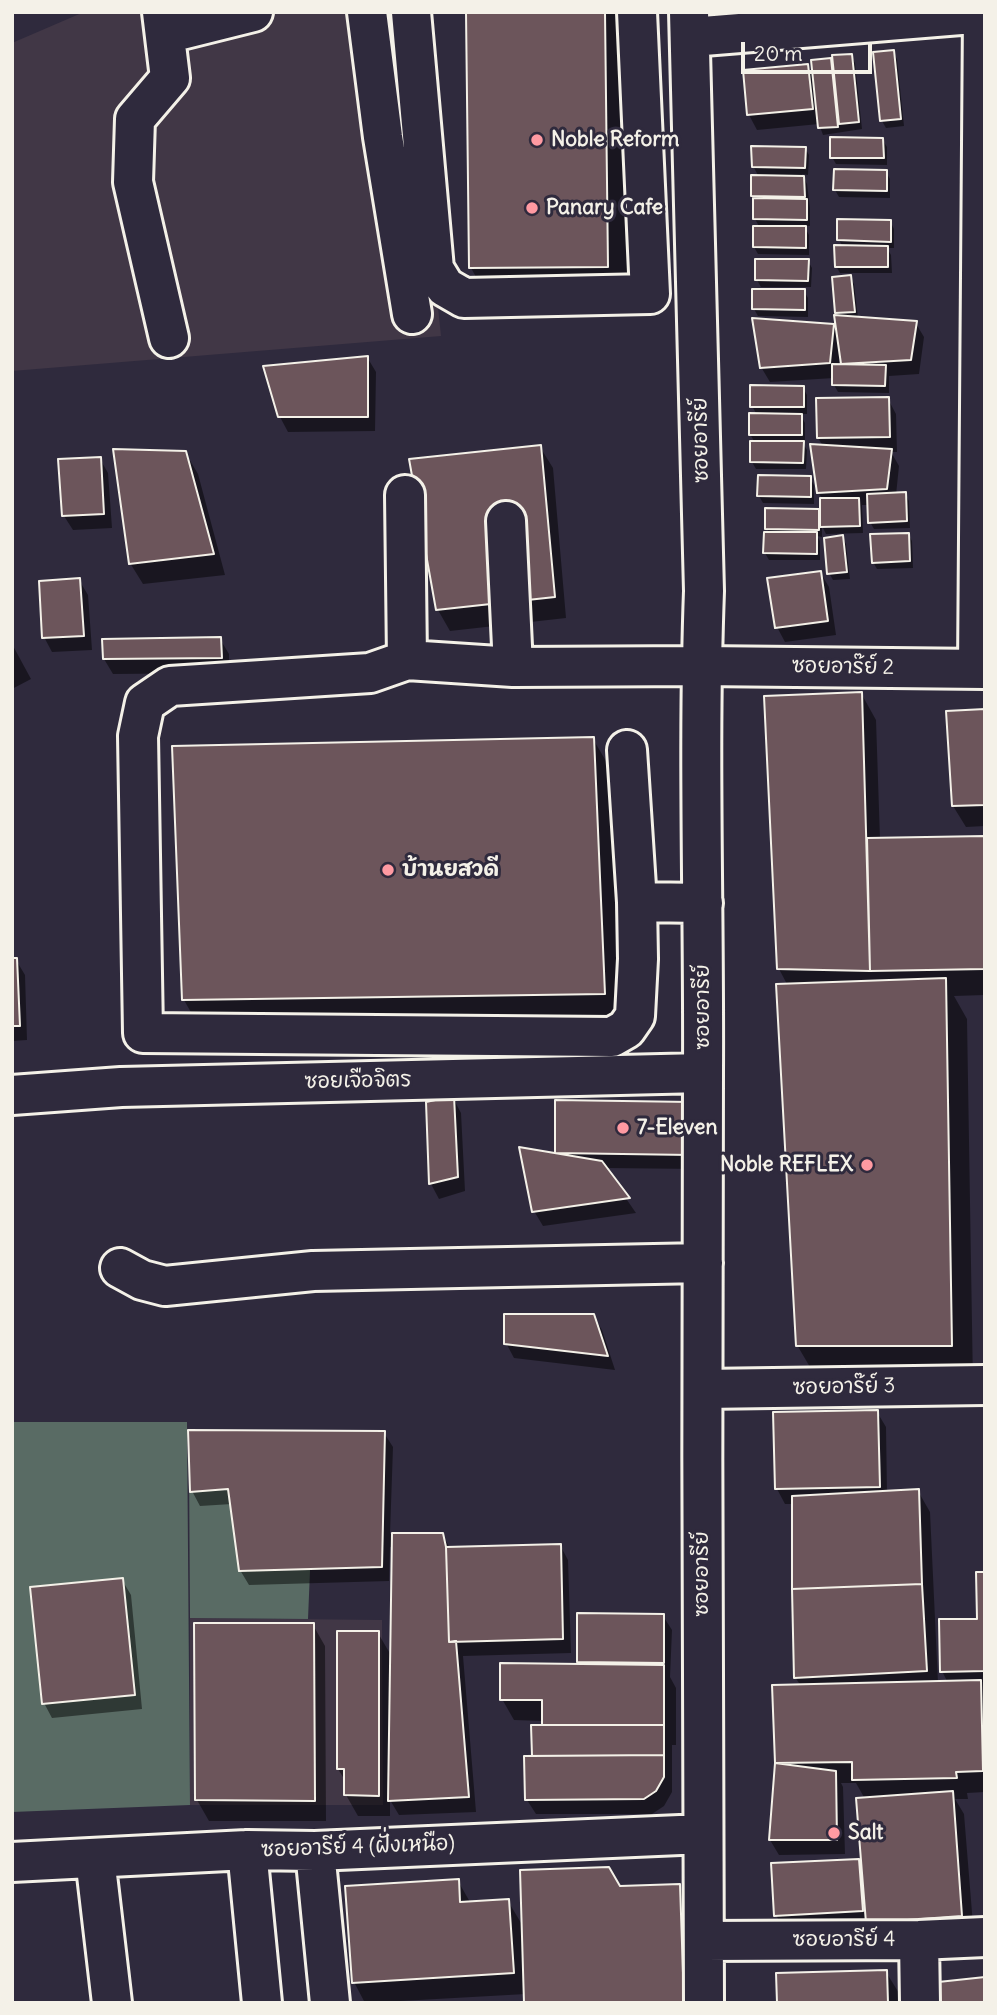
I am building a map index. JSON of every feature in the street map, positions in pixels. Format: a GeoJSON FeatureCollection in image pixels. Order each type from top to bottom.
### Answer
{"type":"FeatureCollection","features":[{"type":"Feature","properties":{"kind":"street"},"geometry":{"type":"LineString","coordinates":[[169,338],[133,181],[135,119],[170,78],[164,23],[253,12]]}},
{"type":"Feature","properties":{"kind":"street"},"geometry":{"type":"LineString","coordinates":[[367,12],[383,137],[412,314]]}},
{"type":"Feature","properties":{"kind":"street"},"geometry":{"type":"LineString","coordinates":[[411,12],[435,269],[445,287],[464,298],[698,293]]}},
{"type":"Feature","properties":{"kind":"street"},"geometry":{"type":"LineString","coordinates":[[636,12],[650,294]]}},
{"type":"Feature","properties":{"kind":"street"},"geometry":{"type":"LineString","coordinates":[[690,25],[984,13],[981,669]]}},
{"type":"Feature","properties":{"kind":"street","name":"ซอยอารีย์"},"geometry":{"type":"LineString","coordinates":[[690,25],[704,591],[701,666],[704,903],[704,2003]]}},
{"type":"Feature","properties":{"kind":"street"},"geometry":{"type":"LineString","coordinates":[[405,495],[407,660],[370,673],[170,686],[145,703],[138,736],[143,1033],[612,1037],[626,1029],[635,1016],[638,958],[638,902],[627,750]]}},
{"type":"Feature","properties":{"kind":"street"},"geometry":{"type":"LineString","coordinates":[[506,521],[513,667]]}},
{"type":"Feature","properties":{"kind":"street","name":"ซอยอาร๊ย์ 2"},"geometry":{"type":"LineString","coordinates":[[407,660],[513,667],[981,669]]}},
{"type":"Feature","properties":{"kind":"street"},"geometry":{"type":"LineString","coordinates":[[638,902],[704,903]]}},
{"type":"Feature","properties":{"kind":"street","name":"ซอยเจือจิตร"},"geometry":{"type":"LineString","coordinates":[[12,1095],[121,1087],[703,1073]]}},
{"type":"Feature","properties":{"kind":"street"},"geometry":{"type":"LineString","coordinates":[[120,1268],[142,1280],[165,1286],[313,1270],[703,1263]]}},
{"type":"Feature","properties":{"kind":"street","name":"ซอยอาร๊ย์ 3"},"geometry":{"type":"LineString","coordinates":[[703,1389],[985,1385]]}},
{"type":"Feature","properties":{"kind":"street","name":"ซอยอารีย์ 4 (ฝั่งเหนือ)"},"geometry":{"type":"LineString","coordinates":[[12,1862],[247,1850],[315,1851],[703,1834]]}},
{"type":"Feature","properties":{"kind":"street"},"geometry":{"type":"LineString","coordinates":[[247,1850],[262,2003]]}},
{"type":"Feature","properties":{"kind":"street"},"geometry":{"type":"LineString","coordinates":[[315,1851],[330,2003]]}},
{"type":"Feature","properties":{"kind":"street"},"geometry":{"type":"LineString","coordinates":[[95,1857],[111,2003]]}},
{"type":"Feature","properties":{"kind":"street","name":"ซอยอารีย์ 4"},"geometry":{"type":"LineString","coordinates":[[704,1941],[985,1937]]}},
{"type":"Feature","properties":{"kind":"street"},"geometry":{"type":"LineString","coordinates":[[919,1940],[920,2003]]}},
{"type":"Feature","properties":{"kind":"shaded area"},"geometry":{"type":"Polygon","coordinates":[[[84,12],[407,12],[441,336],[12,371],[12,43],[84,12]]]}},
{"type":"Feature","properties":{"kind":"shaded area"},"geometry":{"type":"Polygon","coordinates":[[[190,1618],[382,1620],[383,1805],[190,1805],[190,1618]]]}},
{"type":"Feature","properties":{"kind":"green space"},"geometry":{"type":"Polygon","coordinates":[[[12,1422],[187,1422],[190,1805],[12,1812],[12,1422]]]}},
{"type":"Feature","properties":{"kind":"green space"},"geometry":{"type":"Polygon","coordinates":[[[189,1461],[311,1547],[308,1619],[190,1618],[189,1461]]]}},
{"type":"Feature","properties":{"kind":"building","name":"Noble Reform"},"geometry":{"type":"Polygon","coordinates":[[[466,12],[605,12],[608,267],[469,268],[466,12]]]}},
{"type":"Feature","properties":{"kind":"building"},"geometry":{"type":"Polygon","coordinates":[[[894,50],[901,119],[880,121],[873,52],[894,50]]]}},
{"type":"Feature","properties":{"kind":"building"},"geometry":{"type":"Polygon","coordinates":[[[852,54],[859,122],[839,124],[832,55],[852,54]]]}},
{"type":"Feature","properties":{"kind":"building"},"geometry":{"type":"Polygon","coordinates":[[[831,58],[838,127],[818,128],[811,60],[831,58]]]}},
{"type":"Feature","properties":{"kind":"building"},"geometry":{"type":"Polygon","coordinates":[[[808,64],[813,109],[747,115],[743,70],[808,64]]]}},
{"type":"Feature","properties":{"kind":"building"},"geometry":{"type":"Polygon","coordinates":[[[830,137],[883,138],[884,158],[830,158],[830,137]]]}},
{"type":"Feature","properties":{"kind":"building"},"geometry":{"type":"Polygon","coordinates":[[[751,146],[806,147],[805,168],[752,167],[751,146]]]}},
{"type":"Feature","properties":{"kind":"building"},"geometry":{"type":"Polygon","coordinates":[[[834,169],[887,170],[887,191],[833,190],[834,169]]]}},
{"type":"Feature","properties":{"kind":"building"},"geometry":{"type":"Polygon","coordinates":[[[751,175],[804,176],[805,197],[751,196],[751,175]]]}},
{"type":"Feature","properties":{"kind":"building"},"geometry":{"type":"Polygon","coordinates":[[[753,198],[807,199],[807,220],[753,219],[753,198]]]}},
{"type":"Feature","properties":{"kind":"building"},"geometry":{"type":"Polygon","coordinates":[[[837,219],[891,220],[891,242],[837,240],[837,219]]]}},
{"type":"Feature","properties":{"kind":"building"},"geometry":{"type":"Polygon","coordinates":[[[753,226],[806,226],[806,248],[753,247],[753,226]]]}},
{"type":"Feature","properties":{"kind":"building"},"geometry":{"type":"Polygon","coordinates":[[[834,245],[888,246],[888,267],[835,267],[834,245]]]}},
{"type":"Feature","properties":{"kind":"building"},"geometry":{"type":"Polygon","coordinates":[[[755,259],[809,259],[808,281],[755,280],[755,259]]]}},
{"type":"Feature","properties":{"kind":"building"},"geometry":{"type":"Polygon","coordinates":[[[851,275],[855,312],[835,313],[832,277],[851,275]]]}},
{"type":"Feature","properties":{"kind":"building"},"geometry":{"type":"Polygon","coordinates":[[[752,289],[805,289],[805,310],[752,309],[752,289]]]}},
{"type":"Feature","properties":{"kind":"building"},"geometry":{"type":"Polygon","coordinates":[[[834,315],[917,321],[911,360],[841,364],[834,315]]]}},
{"type":"Feature","properties":{"kind":"building"},"geometry":{"type":"Polygon","coordinates":[[[752,318],[834,324],[830,363],[760,368],[752,318]]]}},
{"type":"Feature","properties":{"kind":"building"},"geometry":{"type":"Polygon","coordinates":[[[368,356],[368,417],[278,417],[263,366],[368,356]]]}},
{"type":"Feature","properties":{"kind":"building"},"geometry":{"type":"Polygon","coordinates":[[[832,364],[886,365],[885,386],[832,385],[832,364]]]}},
{"type":"Feature","properties":{"kind":"building"},"geometry":{"type":"Polygon","coordinates":[[[750,385],[804,386],[804,407],[750,407],[750,385]]]}},
{"type":"Feature","properties":{"kind":"building"},"geometry":{"type":"Polygon","coordinates":[[[889,397],[890,437],[817,438],[816,398],[889,397]]]}},
{"type":"Feature","properties":{"kind":"building"},"geometry":{"type":"Polygon","coordinates":[[[749,413],[802,414],[802,435],[749,435],[749,413]]]}},
{"type":"Feature","properties":{"kind":"building"},"geometry":{"type":"Polygon","coordinates":[[[750,441],[804,441],[803,463],[750,462],[750,441]]]}},
{"type":"Feature","properties":{"kind":"building"},"geometry":{"type":"Polygon","coordinates":[[[810,444],[892,449],[887,489],[817,493],[810,444]]]}},
{"type":"Feature","properties":{"kind":"building"},"geometry":{"type":"Polygon","coordinates":[[[541,445],[555,597],[436,610],[409,459],[541,445]]]}},
{"type":"Feature","properties":{"kind":"building"},"geometry":{"type":"Polygon","coordinates":[[[113,449],[186,451],[214,554],[129,564],[113,449]]]}},
{"type":"Feature","properties":{"kind":"building"},"geometry":{"type":"Polygon","coordinates":[[[101,457],[104,514],[62,516],[58,459],[101,457]]]}},
{"type":"Feature","properties":{"kind":"building"},"geometry":{"type":"Polygon","coordinates":[[[758,475],[811,476],[811,497],[757,496],[758,475]]]}},
{"type":"Feature","properties":{"kind":"building"},"geometry":{"type":"Polygon","coordinates":[[[906,492],[907,521],[868,523],[867,494],[906,492]]]}},
{"type":"Feature","properties":{"kind":"building"},"geometry":{"type":"Polygon","coordinates":[[[820,498],[859,498],[860,526],[820,527],[820,498]]]}},
{"type":"Feature","properties":{"kind":"building"},"geometry":{"type":"Polygon","coordinates":[[[765,508],[819,509],[819,530],[765,529],[765,508]]]}},
{"type":"Feature","properties":{"kind":"building"},"geometry":{"type":"Polygon","coordinates":[[[764,532],[817,532],[817,554],[763,553],[764,532]]]}},
{"type":"Feature","properties":{"kind":"building"},"geometry":{"type":"Polygon","coordinates":[[[909,533],[910,561],[872,563],[870,534],[909,533]]]}},
{"type":"Feature","properties":{"kind":"building"},"geometry":{"type":"Polygon","coordinates":[[[843,535],[847,572],[827,574],[824,538],[843,535]]]}},
{"type":"Feature","properties":{"kind":"building"},"geometry":{"type":"Polygon","coordinates":[[[821,571],[828,621],[775,628],[767,578],[821,571]]]}},
{"type":"Feature","properties":{"kind":"building"},"geometry":{"type":"Polygon","coordinates":[[[80,578],[84,636],[42,638],[39,581],[80,578]]]}},
{"type":"Feature","properties":{"kind":"building"},"geometry":{"type":"Polygon","coordinates":[[[221,637],[222,658],[103,659],[102,639],[221,637]]]}},
{"type":"Feature","properties":{"kind":"building"},"geometry":{"type":"Polygon","coordinates":[[[862,692],[870,971],[777,969],[764,696],[862,692]]]}},
{"type":"Feature","properties":{"kind":"building"},"geometry":{"type":"Polygon","coordinates":[[[985,709],[985,805],[952,806],[946,711],[985,709]]]}},
{"type":"Feature","properties":{"kind":"building","name":"บ้านยสวดี"},"geometry":{"type":"Polygon","coordinates":[[[594,737],[605,994],[182,1000],[172,746],[594,737]]]}},
{"type":"Feature","properties":{"kind":"building"},"geometry":{"type":"Polygon","coordinates":[[[985,836],[985,969],[870,971],[867,838],[985,836]]]}},
{"type":"Feature","properties":{"kind":"building"},"geometry":{"type":"Polygon","coordinates":[[[12,958],[17,958],[20,1026],[12,1026],[12,958]]]}},
{"type":"Feature","properties":{"kind":"building","name":"Noble REFLEX"},"geometry":{"type":"Polygon","coordinates":[[[946,978],[952,1346],[796,1346],[776,984],[946,978]]]}},
{"type":"Feature","properties":{"kind":"building"},"geometry":{"type":"Polygon","coordinates":[[[454,1096],[458,1177],[429,1184],[426,1102],[454,1096]]]}},
{"type":"Feature","properties":{"kind":"building","name":"7-Eleven"},"geometry":{"type":"Polygon","coordinates":[[[555,1100],[691,1102],[690,1155],[555,1153],[555,1100]]]}},
{"type":"Feature","properties":{"kind":"building"},"geometry":{"type":"Polygon","coordinates":[[[519,1147],[602,1161],[630,1198],[532,1212],[519,1147]]]}},
{"type":"Feature","properties":{"kind":"building"},"geometry":{"type":"Polygon","coordinates":[[[504,1314],[594,1314],[608,1356],[504,1344],[504,1314]]]}},
{"type":"Feature","properties":{"kind":"building"},"geometry":{"type":"Polygon","coordinates":[[[878,1410],[880,1487],[775,1489],[773,1412],[878,1410]]]}},
{"type":"Feature","properties":{"kind":"building"},"geometry":{"type":"Polygon","coordinates":[[[188,1430],[385,1431],[382,1567],[239,1571],[228,1489],[190,1492],[188,1430]]]}},
{"type":"Feature","properties":{"kind":"building"},"geometry":{"type":"Polygon","coordinates":[[[919,1489],[922,1584],[792,1589],[792,1496],[919,1489]]]}},
{"type":"Feature","properties":{"kind":"building"},"geometry":{"type":"Polygon","coordinates":[[[392,1533],[443,1533],[446,1547],[449,1642],[456,1641],[469,1797],[388,1801],[392,1533]]]}},
{"type":"Feature","properties":{"kind":"building"},"geometry":{"type":"Polygon","coordinates":[[[561,1544],[563,1639],[449,1642],[446,1547],[561,1544]]]}},
{"type":"Feature","properties":{"kind":"building"},"geometry":{"type":"Polygon","coordinates":[[[976,1572],[985,1572],[985,1671],[940,1672],[939,1619],[977,1619],[976,1572]]]}},
{"type":"Feature","properties":{"kind":"building"},"geometry":{"type":"Polygon","coordinates":[[[123,1578],[135,1695],[42,1704],[30,1587],[123,1578]]]}},
{"type":"Feature","properties":{"kind":"building"},"geometry":{"type":"Polygon","coordinates":[[[922,1584],[927,1671],[794,1678],[792,1589],[922,1584]]]}},
{"type":"Feature","properties":{"kind":"building"},"geometry":{"type":"Polygon","coordinates":[[[577,1613],[664,1614],[664,1663],[577,1662],[577,1613]]]}},
{"type":"Feature","properties":{"kind":"building"},"geometry":{"type":"Polygon","coordinates":[[[194,1623],[314,1623],[315,1801],[195,1800],[194,1623]]]}},
{"type":"Feature","properties":{"kind":"building"},"geometry":{"type":"Polygon","coordinates":[[[337,1631],[379,1631],[379,1796],[344,1795],[344,1769],[337,1769],[337,1631]]]}},
{"type":"Feature","properties":{"kind":"building"},"geometry":{"type":"Polygon","coordinates":[[[500,1663],[664,1665],[664,1725],[542,1725],[542,1700],[500,1700],[500,1663]]]}},
{"type":"Feature","properties":{"kind":"building"},"geometry":{"type":"Polygon","coordinates":[[[981,1680],[983,1771],[956,1772],[957,1778],[852,1780],[852,1762],[775,1763],[772,1685],[981,1680]]]}},
{"type":"Feature","properties":{"kind":"building"},"geometry":{"type":"Polygon","coordinates":[[[531,1725],[664,1725],[664,1755],[532,1756],[531,1725]]]}},
{"type":"Feature","properties":{"kind":"building"},"geometry":{"type":"Polygon","coordinates":[[[664,1755],[664,1777],[656,1791],[644,1799],[525,1800],[524,1756],[664,1755]]]}},
{"type":"Feature","properties":{"kind":"building"},"geometry":{"type":"Polygon","coordinates":[[[775,1763],[836,1771],[837,1840],[769,1840],[775,1763]]]}},
{"type":"Feature","properties":{"kind":"building"},"geometry":{"type":"Polygon","coordinates":[[[953,1791],[962,1916],[866,1923],[856,1798],[953,1791]]]}},
{"type":"Feature","properties":{"kind":"building"},"geometry":{"type":"Polygon","coordinates":[[[859,1859],[863,1911],[774,1916],[771,1863],[859,1859]]]}},
{"type":"Feature","properties":{"kind":"building"},"geometry":{"type":"Polygon","coordinates":[[[609,1867],[620,1886],[680,1884],[684,2003],[524,2003],[520,1870],[609,1867]]]}},
{"type":"Feature","properties":{"kind":"building"},"geometry":{"type":"Polygon","coordinates":[[[459,1879],[460,1902],[509,1899],[514,1973],[352,1983],[345,1886],[459,1879]]]}},
{"type":"Feature","properties":{"kind":"building"},"geometry":{"type":"Polygon","coordinates":[[[887,1970],[888,2003],[777,2003],[776,1973],[887,1970]]]}},
{"type":"Feature","properties":{"kind":"building"},"geometry":{"type":"Polygon","coordinates":[[[985,1977],[985,2003],[930,2003],[929,1983],[985,1977]]]}},
{"type":"Feature","properties":{"kind":"place","name":"Noble Reform"},"geometry":{"type":"Point","coordinates":[537,140]}},
{"type":"Feature","properties":{"kind":"place","name":"Panary Cafe"},"geometry":{"type":"Point","coordinates":[532,208]}},
{"type":"Feature","properties":{"kind":"place","name":"บ้านยสวดี"},"geometry":{"type":"Point","coordinates":[388,870]}},
{"type":"Feature","properties":{"kind":"place","name":"7-Eleven"},"geometry":{"type":"Point","coordinates":[623,1128]}},
{"type":"Feature","properties":{"kind":"place","name":"Noble REFLEX"},"geometry":{"type":"Point","coordinates":[867,1165]}},
{"type":"Feature","properties":{"kind":"place","name":"Salt"},"geometry":{"type":"Point","coordinates":[834,1833]}}]}
